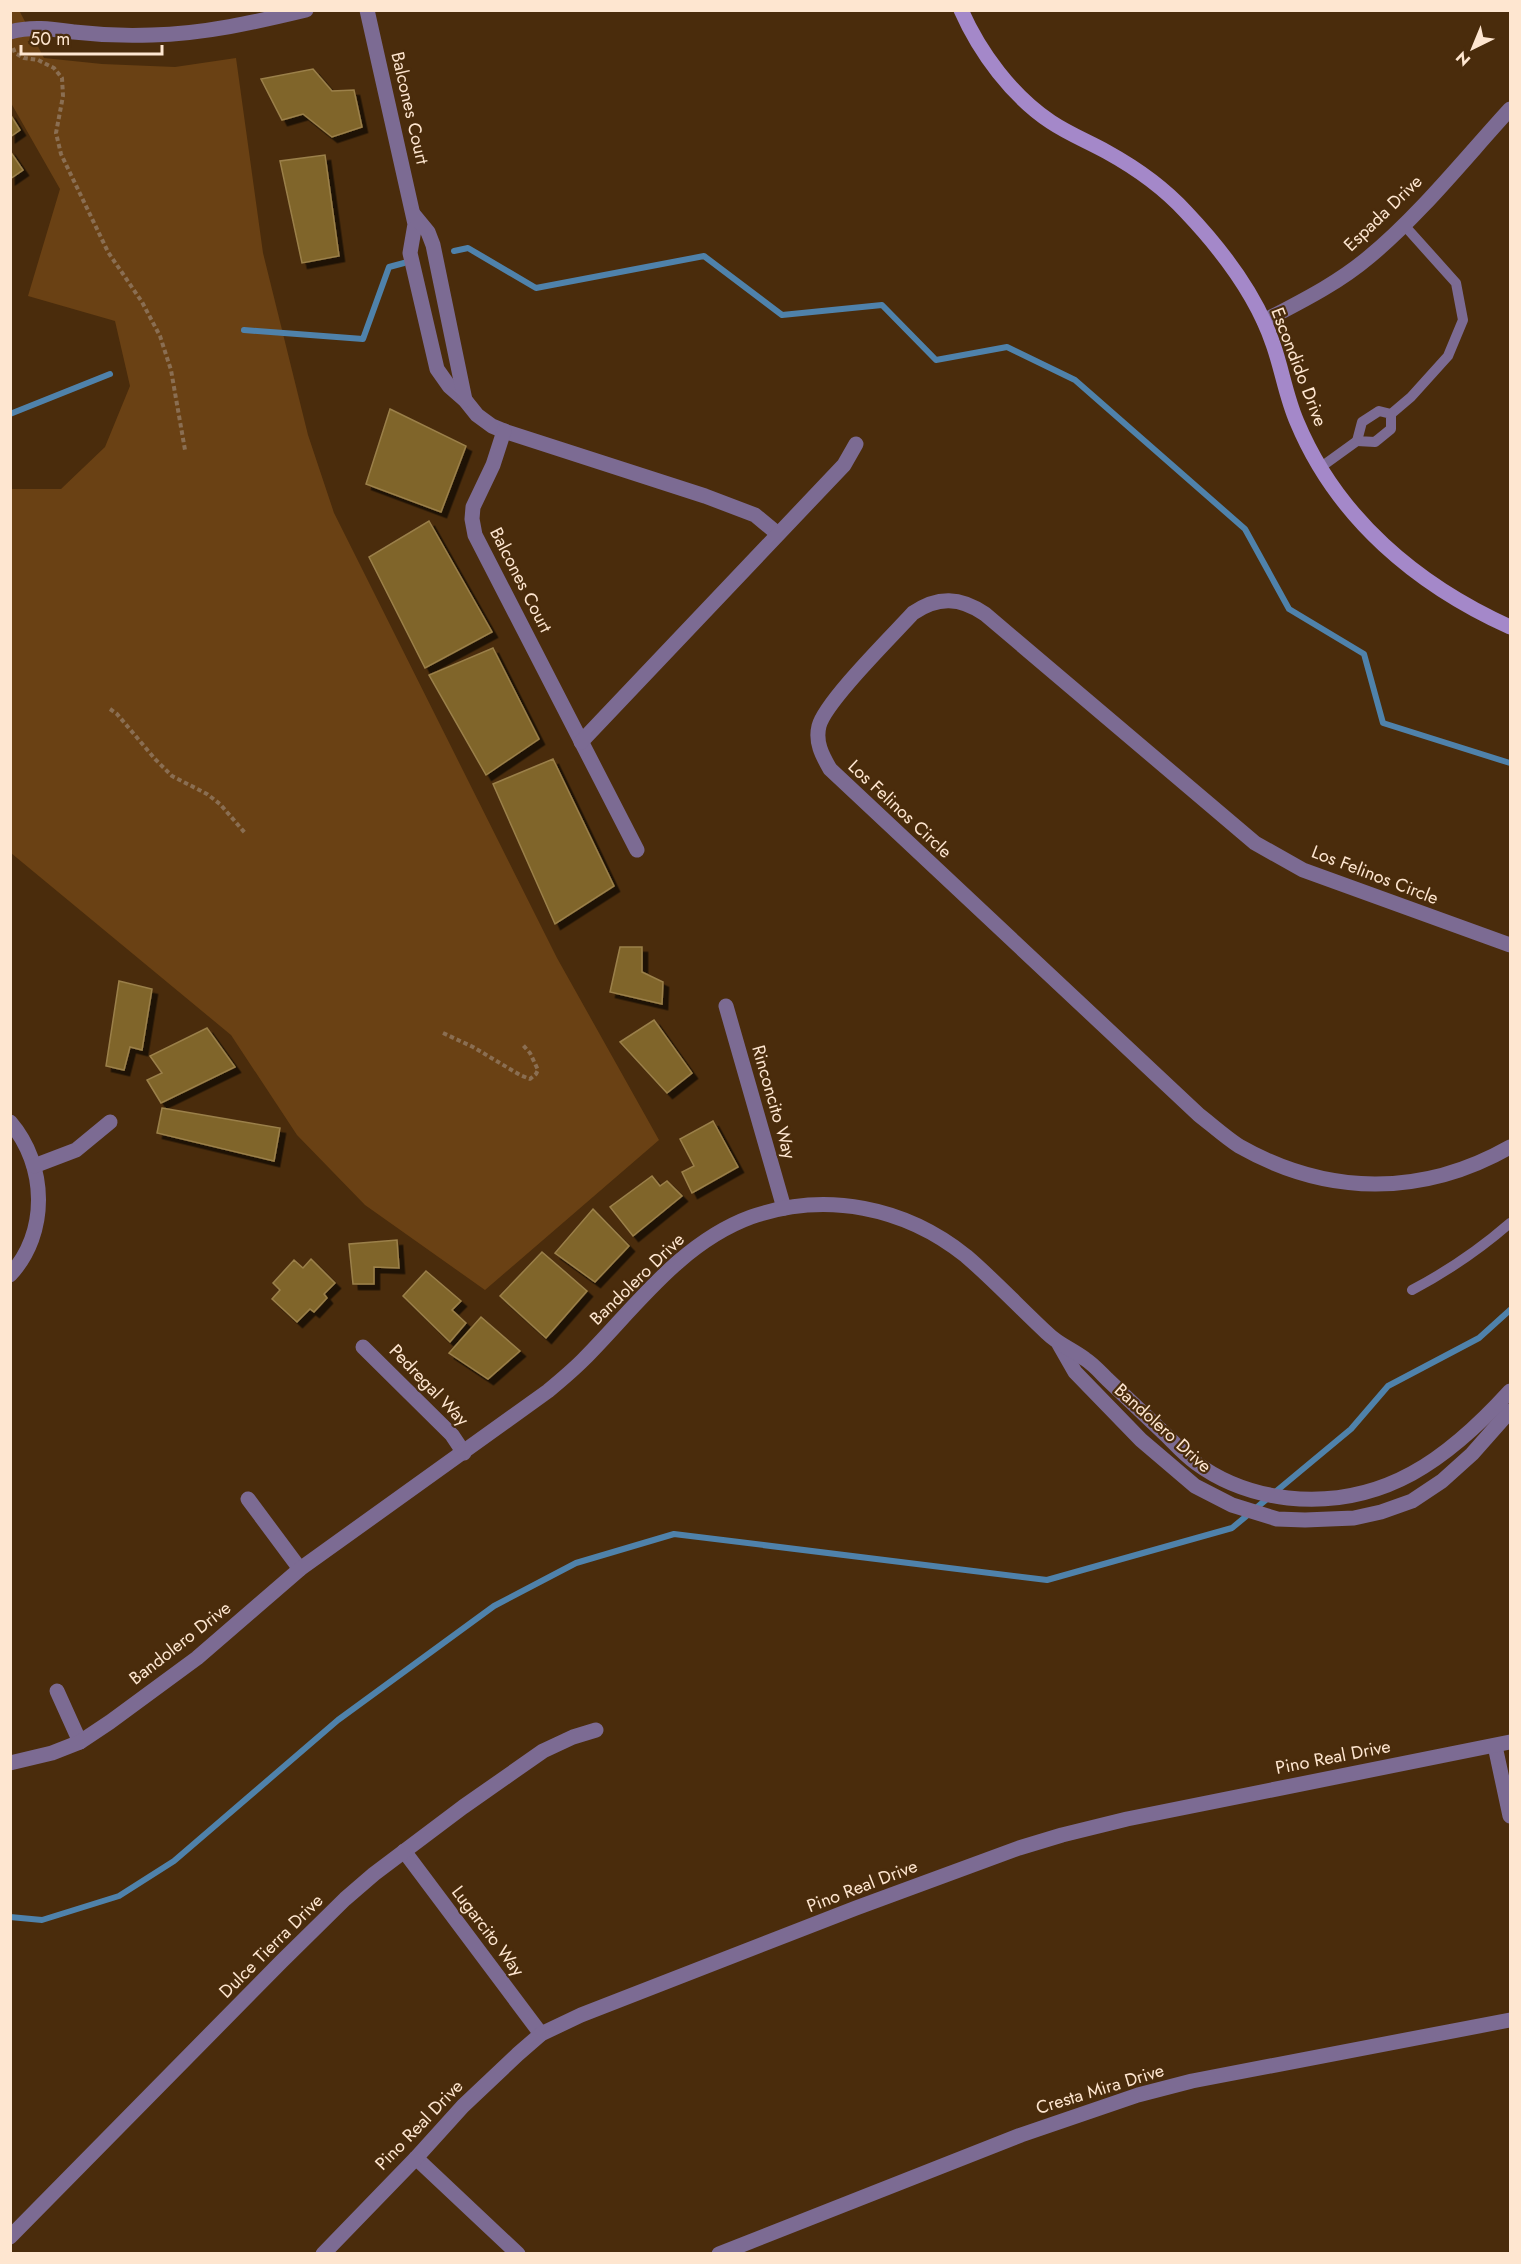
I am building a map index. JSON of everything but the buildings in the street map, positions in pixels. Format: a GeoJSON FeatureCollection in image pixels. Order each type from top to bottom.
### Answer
{"type":"FeatureCollection","features":[{"type":"Feature","properties":{"kind":"street"},"geometry":{"type":"LineString","coordinates":[[10,32],[51,28],[110,34],[153,35],[232,26],[306,10]]}},
{"type":"Feature","properties":{"kind":"street","name":"Balcones Court"},"geometry":{"type":"LineString","coordinates":[[366,10],[413,215],[415,231],[410,253],[437,369],[448,386],[465,400],[477,415],[492,426],[705,496],[755,515],[778,534]]}},
{"type":"Feature","properties":{"kind":"street","name":"Escondido Drive"},"geometry":{"type":"LineString","coordinates":[[961,10],[979,44],[1005,80],[1025,100],[1052,122],[1140,172],[1172,196],[1216,243],[1246,289],[1273,343],[1297,422],[1335,490],[1364,526],[1420,577],[1448,595],[1510,627]]}},
{"type":"Feature","properties":{"kind":"street","name":"Espada Drive"},"geometry":{"type":"LineString","coordinates":[[1263,321],[1327,288],[1368,258],[1404,225],[1510,109]]}},
{"type":"Feature","properties":{"kind":"street","name":"Balcones Court"},"geometry":{"type":"LineString","coordinates":[[413,215],[428,232],[440,273],[465,400]]}},
{"type":"Feature","properties":{"kind":"street"},"geometry":{"type":"LineString","coordinates":[[416,280],[440,273]]}},
{"type":"Feature","properties":{"kind":"street","name":"Balcones Court"},"geometry":{"type":"LineString","coordinates":[[504,431],[493,465],[473,507],[472,519],[476,535],[637,850]]}},
{"type":"Feature","properties":{"kind":"street"},"geometry":{"type":"LineString","coordinates":[[581,742],[689,631],[844,465],[856,444]]}},
{"type":"Feature","properties":{"kind":"street","name":"Los Felinos Circle"},"geometry":{"type":"LineString","coordinates":[[1510,945],[1303,870],[1272,854],[1255,843],[1191,790],[985,614],[966,603],[947,600],[926,605],[913,614],[831,703],[819,723],[818,743],[830,769],[1199,1115],[1236,1144],[1295,1172],[1348,1184],[1369,1185],[1402,1184],[1450,1174],[1482,1162],[1510,1147]]}},
{"type":"Feature","properties":{"kind":"street","name":"Rinconcito Way"},"geometry":{"type":"LineString","coordinates":[[726,1006],[784,1208]]}},
{"type":"Feature","properties":{"kind":"street"},"geometry":{"type":"LineString","coordinates":[[10,1122],[18,1131],[34,1166],[39,1208],[35,1231],[28,1251],[10,1275]]}},
{"type":"Feature","properties":{"kind":"street"},"geometry":{"type":"LineString","coordinates":[[34,1166],[76,1149],[110,1122]]}},
{"type":"Feature","properties":{"kind":"street","name":"Bandolero Drive"},"geometry":{"type":"LineString","coordinates":[[10,1763],[52,1754],[80,1742],[197,1658],[300,1569],[548,1391],[583,1361],[611,1328],[703,1242],[720,1231],[784,1208],[833,1204],[883,1212],[909,1221],[937,1236],[966,1257],[1059,1344],[1085,1358],[1194,1462],[1236,1486],[1269,1496],[1334,1499],[1365,1494],[1405,1478],[1424,1468],[1487,1417],[1510,1391]]}},
{"type":"Feature","properties":{"kind":"street","name":"Bandolero Drive"},"geometry":{"type":"LineString","coordinates":[[1059,1344],[1075,1372],[1141,1440],[1195,1486],[1232,1505],[1276,1519],[1354,1518],[1381,1512],[1412,1501],[1431,1490],[1472,1454],[1510,1411]]}},
{"type":"Feature","properties":{"kind":"street","name":"Pedregal Way"},"geometry":{"type":"LineString","coordinates":[[363,1347],[452,1435],[464,1453]]}},
{"type":"Feature","properties":{"kind":"street"},"geometry":{"type":"LineString","coordinates":[[248,1498],[300,1569]]}},
{"type":"Feature","properties":{"kind":"street"},"geometry":{"type":"LineString","coordinates":[[57,1691],[80,1742]]}},
{"type":"Feature","properties":{"kind":"street","name":"Dulce Tierra Drive"},"geometry":{"type":"LineString","coordinates":[[10,2237],[345,1899],[404,1851],[543,1751],[573,1737],[596,1730]]}},
{"type":"Feature","properties":{"kind":"street","name":"Pino Real Drive"},"geometry":{"type":"LineString","coordinates":[[323,2253],[416,2158],[463,2106],[541,2034],[606,2004],[856,1908],[1029,1845],[1127,1819],[1510,1742]]}},
{"type":"Feature","properties":{"kind":"street"},"geometry":{"type":"LineString","coordinates":[[1495,1746],[1510,1816]]}},
{"type":"Feature","properties":{"kind":"street","name":"Lugarcito Way"},"geometry":{"type":"LineString","coordinates":[[404,1851],[541,2034]]}},
{"type":"Feature","properties":{"kind":"street","name":"Cresta Mira Drive"},"geometry":{"type":"LineString","coordinates":[[718,2253],[1039,2128],[1138,2095],[1192,2081],[1510,2020]]}},
{"type":"Feature","properties":{"kind":"street"},"geometry":{"type":"LineString","coordinates":[[416,2158],[518,2253]]}},
{"type":"Feature","properties":{"kind":"lane"},"geometry":{"type":"LineString","coordinates":[[1390,414],[1412,397],[1448,356],[1463,320],[1456,283],[1404,225]]}},
{"type":"Feature","properties":{"kind":"lane"},"geometry":{"type":"LineString","coordinates":[[1357,441],[1362,422],[1379,411],[1390,414]]}},
{"type":"Feature","properties":{"kind":"lane"},"geometry":{"type":"LineString","coordinates":[[1321,467],[1357,441],[1375,442],[1391,429],[1390,414]]}},
{"type":"Feature","properties":{"kind":"lane"},"geometry":{"type":"LineString","coordinates":[[1412,1290],[1480,1250],[1510,1224]]}},
{"type":"Feature","properties":{"kind":"path"},"geometry":{"type":"LineString","coordinates":[[10,42],[15,53],[54,68],[62,78],[63,96],[56,133],[61,154],[108,252],[142,302],[160,336],[171,370],[185,450]]}},
{"type":"Feature","properties":{"kind":"path"},"geometry":{"type":"LineString","coordinates":[[110,709],[172,776],[207,794],[220,804],[245,833]]}},
{"type":"Feature","properties":{"kind":"path"},"geometry":{"type":"LineString","coordinates":[[443,1034],[473,1047],[530,1079],[538,1070],[530,1053],[522,1044]]}},
{"type":"Feature","properties":{"kind":"shaded area"},"geometry":{"type":"Polygon","coordinates":[[[23,10],[20,12],[44,58],[102,64],[175,67],[236,58],[263,253],[308,435],[334,513],[557,958],[659,1140],[485,1290],[365,1205],[297,1135],[231,1035],[11,853],[11,489],[61,489],[105,447],[130,386],[115,321],[28,296],[60,189],[11,103],[11,11],[23,10]]]}},
{"type":"Feature","properties":{"kind":"waterway"},"geometry":{"type":"LineString","coordinates":[[454,251],[468,248],[536,288],[704,256],[782,315],[882,305],[936,360],[1007,347],[1075,380],[1245,529],[1289,609],[1364,654],[1383,723],[1510,763]]}},
{"type":"Feature","properties":{"kind":"waterway"},"geometry":{"type":"LineString","coordinates":[[244,330],[363,339],[389,267],[404,263]]}},
{"type":"Feature","properties":{"kind":"waterway"},"geometry":{"type":"LineString","coordinates":[[10,414],[110,374]]}},
{"type":"Feature","properties":{"kind":"waterway"},"geometry":{"type":"LineString","coordinates":[[10,1917],[42,1920],[119,1896],[174,1861],[338,1720],[494,1606],[576,1563],[674,1534],[1047,1580],[1232,1528],[1351,1429],[1388,1386],[1479,1338],[1510,1310]]}}]}
